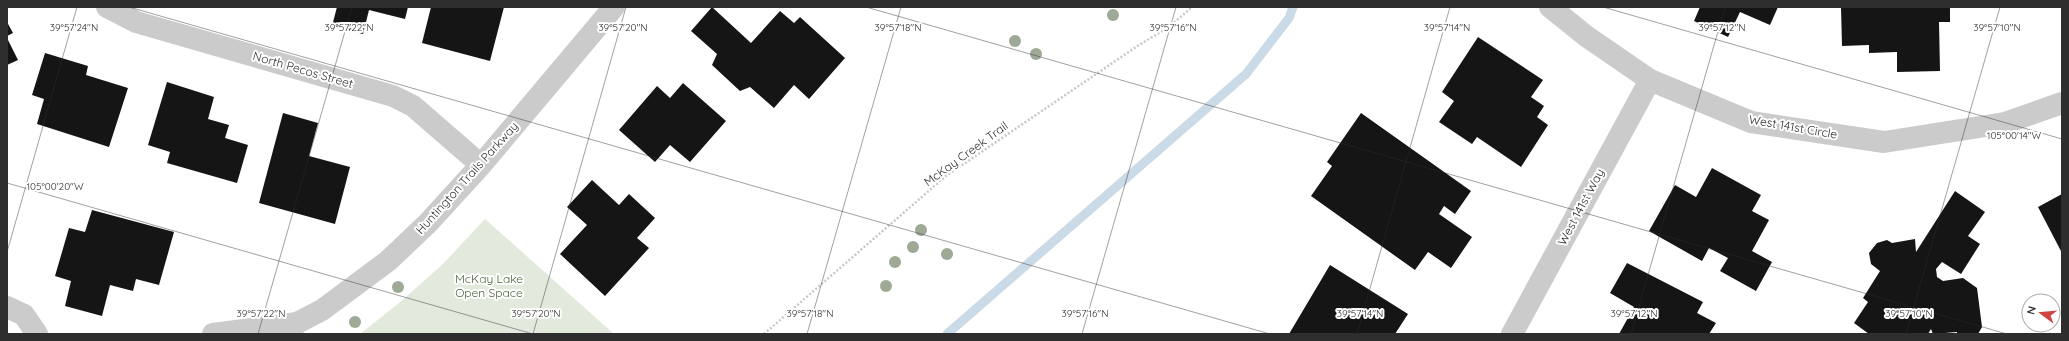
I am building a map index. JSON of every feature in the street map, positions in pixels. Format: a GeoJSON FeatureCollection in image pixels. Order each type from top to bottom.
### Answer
{"type":"FeatureCollection","features":[{"type":"Feature","properties":{"kind":"street","name":"North Pecos Street"},"geometry":{"type":"LineString","coordinates":[[107,7],[136,22],[393,96],[413,106],[481,165]]}},
{"type":"Feature","properties":{"kind":"street","name":"Huntington Trails Parkway"},"geometry":{"type":"LineString","coordinates":[[213,334],[293,329],[322,310],[388,261],[428,224],[481,165],[614,7]]}},
{"type":"Feature","properties":{"kind":"street","name":"West 141st Circle"},"geometry":{"type":"LineString","coordinates":[[1550,7],[1586,36],[1650,80],[1751,122],[1884,142],[2005,123],[2062,103]]}},
{"type":"Feature","properties":{"kind":"street","name":"West 141st Way"},"geometry":{"type":"LineString","coordinates":[[1512,334],[1650,80]]}},
{"type":"Feature","properties":{"kind":"street"},"geometry":{"type":"LineString","coordinates":[[7,307],[24,315],[37,334]]}},
{"type":"Feature","properties":{"kind":"path","name":"McKay Creek Trail"},"geometry":{"type":"LineString","coordinates":[[764,334],[946,176],[1133,50],[1169,28],[1192,7]]}},
{"type":"Feature","properties":{"kind":"green space","name":"McKay Lake Open Space"},"geometry":{"type":"Polygon","coordinates":[[[485,219],[614,334],[360,334],[399,303],[443,264],[485,219]]]}},
{"type":"Feature","properties":{"kind":"building"},"geometry":{"type":"Polygon","coordinates":[[[337,7],[408,7],[405,19],[369,10],[363,34],[332,26],[337,7]]]}},
{"type":"Feature","properties":{"kind":"building"},"geometry":{"type":"Polygon","coordinates":[[[431,7],[504,7],[490,61],[422,43],[431,7]]]}},
{"type":"Feature","properties":{"kind":"building"},"geometry":{"type":"Polygon","coordinates":[[[712,7],[751,43],[780,11],[794,23],[800,17],[845,58],[809,99],[794,85],[774,108],[750,87],[740,91],[712,65],[717,54],[691,31],[712,7]]]}},
{"type":"Feature","properties":{"kind":"building"},"geometry":{"type":"Polygon","coordinates":[[[1700,7],[1778,7],[1770,25],[1740,12],[1728,37],[1694,21],[1700,7]]]}},
{"type":"Feature","properties":{"kind":"building"},"geometry":{"type":"Polygon","coordinates":[[[1841,7],[1950,7],[1950,22],[1939,22],[1940,71],[1897,72],[1897,52],[1869,53],[1869,45],[1842,46],[1841,7]]]}},
{"type":"Feature","properties":{"kind":"building"},"geometry":{"type":"Polygon","coordinates":[[[7,22],[13,33],[7,36],[7,22]]]}},
{"type":"Feature","properties":{"kind":"building"},"geometry":{"type":"Polygon","coordinates":[[[1478,37],[1543,80],[1531,97],[1544,106],[1537,117],[1548,125],[1521,167],[1477,137],[1472,144],[1439,122],[1454,101],[1442,92],[1478,37]]]}},
{"type":"Feature","properties":{"kind":"building"},"geometry":{"type":"Polygon","coordinates":[[[7,38],[18,60],[7,65],[7,38]]]}},
{"type":"Feature","properties":{"kind":"building"},"geometry":{"type":"Polygon","coordinates":[[[45,53],[88,66],[86,75],[128,88],[109,147],[37,124],[44,99],[32,95],[45,53]]]}},
{"type":"Feature","properties":{"kind":"building"},"geometry":{"type":"Polygon","coordinates":[[[167,82],[214,97],[208,119],[229,125],[225,138],[248,145],[237,183],[167,163],[170,152],[148,145],[167,82]]]}},
{"type":"Feature","properties":{"kind":"building"},"geometry":{"type":"Polygon","coordinates":[[[683,83],[726,121],[690,162],[670,145],[655,162],[619,130],[657,86],[670,98],[683,83]]]}},
{"type":"Feature","properties":{"kind":"building"},"geometry":{"type":"Polygon","coordinates":[[[283,113],[318,123],[309,156],[350,167],[335,224],[259,203],[283,113]]]}},
{"type":"Feature","properties":{"kind":"building"},"geometry":{"type":"Polygon","coordinates":[[[1361,113],[1471,191],[1455,214],[1444,206],[1439,214],[1472,237],[1451,268],[1428,252],[1415,270],[1311,196],[1332,166],[1327,162],[1361,113]]]}},
{"type":"Feature","properties":{"kind":"building"},"geometry":{"type":"Polygon","coordinates":[[[1712,168],[1761,195],[1752,211],[1769,220],[1752,251],[1772,262],[1756,291],[1720,271],[1728,258],[1709,248],[1702,261],[1649,231],[1675,185],[1696,197],[1712,168]]]}},
{"type":"Feature","properties":{"kind":"building"},"geometry":{"type":"Polygon","coordinates":[[[592,180],[619,205],[629,194],[655,218],[637,238],[649,248],[605,296],[560,254],[587,225],[567,207],[592,180]]]}},
{"type":"Feature","properties":{"kind":"building"},"geometry":{"type":"Polygon","coordinates":[[[1955,191],[1985,212],[1968,236],[1980,244],[1961,274],[1942,262],[1936,269],[1937,277],[1943,281],[1963,278],[1977,288],[1982,327],[1978,334],[1957,334],[1957,332],[1933,334],[1931,329],[1928,334],[1869,334],[1854,323],[1868,302],[1863,298],[1880,271],[1871,264],[1869,253],[1877,243],[1887,240],[1892,243],[1915,239],[1916,252],[1955,191]]]}},
{"type":"Feature","properties":{"kind":"building"},"geometry":{"type":"Polygon","coordinates":[[[2062,194],[2062,253],[2038,207],[2062,194]]]}},
{"type":"Feature","properties":{"kind":"building"},"geometry":{"type":"Polygon","coordinates":[[[92,210],[174,232],[159,285],[136,279],[133,291],[110,285],[102,316],[65,306],[71,281],[55,276],[69,228],[85,232],[92,210]]]}},
{"type":"Feature","properties":{"kind":"building"},"geometry":{"type":"Polygon","coordinates":[[[1627,263],[1703,302],[1697,313],[1716,323],[1709,334],[1619,334],[1634,307],[1610,293],[1627,263]]]}},
{"type":"Feature","properties":{"kind":"building"},"geometry":{"type":"Polygon","coordinates":[[[1330,265],[1408,314],[1395,334],[1289,334],[1330,265]]]}},
{"type":"Feature","properties":{"kind":"waterway"},"geometry":{"type":"LineString","coordinates":[[947,334],[1246,74],[1289,18],[1293,7]]}}]}
